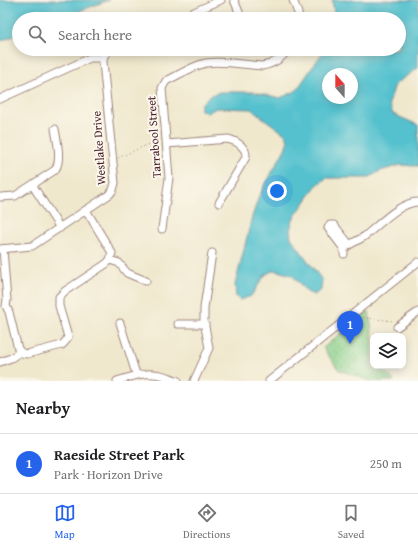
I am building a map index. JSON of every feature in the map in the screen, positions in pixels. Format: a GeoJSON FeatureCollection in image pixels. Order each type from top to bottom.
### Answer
{"type":"FeatureCollection","features":[{"type":"Feature","properties":{"kind":"street"},"geometry":{"type":"LineString","coordinates":[[194,12],[221,0]]}},
{"type":"Feature","properties":{"kind":"street"},"geometry":{"type":"LineString","coordinates":[[234,0],[240,12]]}},
{"type":"Feature","properties":{"kind":"street"},"geometry":{"type":"LineString","coordinates":[[293,0],[298,12]]}},
{"type":"Feature","properties":{"kind":"street","name":"Tarrabool Street"},"geometry":{"type":"LineString","coordinates":[[162,229],[169,178],[162,88],[166,81],[196,66],[206,63],[262,66],[280,60],[283,56]]}},
{"type":"Feature","properties":{"kind":"street"},"geometry":{"type":"LineString","coordinates":[[0,99],[90,58],[103,58]]}},
{"type":"Feature","properties":{"kind":"street","name":"Westlake Drive"},"geometry":{"type":"LineString","coordinates":[[2,249],[32,246],[110,194],[113,190],[115,183],[103,58]]}},
{"type":"Feature","properties":{"kind":"street"},"geometry":{"type":"LineString","coordinates":[[0,197],[15,196],[33,186],[55,170],[58,166],[55,129]]}},
{"type":"Feature","properties":{"kind":"street"},"geometry":{"type":"LineString","coordinates":[[167,144],[233,140],[244,148],[247,153],[246,157],[219,203]]}},
{"type":"Feature","properties":{"kind":"street"},"geometry":{"type":"LineString","coordinates":[[33,186],[60,228]]}},
{"type":"Feature","properties":{"kind":"street"},"geometry":{"type":"LineString","coordinates":[[350,244],[334,225],[330,225],[328,228],[329,231],[344,252],[350,244],[363,237],[399,209],[407,204],[418,202]]}},
{"type":"Feature","properties":{"kind":"street"},"geometry":{"type":"LineString","coordinates":[[2,249],[7,300],[3,307],[9,312],[18,349],[20,352],[27,354],[59,346],[65,342],[68,337],[59,306],[59,297],[61,294],[110,260],[112,254],[86,210]]}},
{"type":"Feature","properties":{"kind":"street"},"geometry":{"type":"LineString","coordinates":[[194,381],[210,348],[205,324],[204,308],[212,254]]}},
{"type":"Feature","properties":{"kind":"street"},"geometry":{"type":"LineString","coordinates":[[110,260],[119,263],[127,273],[146,281]]}},
{"type":"Feature","properties":{"kind":"street"},"geometry":{"type":"LineString","coordinates":[[269,381],[418,262]]}},
{"type":"Feature","properties":{"kind":"street"},"geometry":{"type":"LineString","coordinates":[[398,326],[418,312]]}},
{"type":"Feature","properties":{"kind":"street"},"geometry":{"type":"LineString","coordinates":[[120,322],[136,374]]}},
{"type":"Feature","properties":{"kind":"street"},"geometry":{"type":"LineString","coordinates":[[178,324],[205,324]]}},
{"type":"Feature","properties":{"kind":"street"},"geometry":{"type":"LineString","coordinates":[[0,362],[11,358],[20,352]]}},
{"type":"Feature","properties":{"kind":"street"},"geometry":{"type":"LineString","coordinates":[[117,381],[136,374],[149,373],[165,375],[178,381]]}},
{"type":"Feature","properties":{"kind":"path"},"geometry":{"type":"LineString","coordinates":[[117,158],[166,136]]}},
{"type":"Feature","properties":{"kind":"path"},"geometry":{"type":"LineString","coordinates":[[358,317],[396,321],[398,326]]}},
{"type":"Feature","properties":{"kind":"green space"},"geometry":{"type":"Polygon","coordinates":[[[369,311],[372,333],[370,333],[370,369],[383,369],[394,381],[371,381],[339,370],[323,348],[369,311]]]}},
{"type":"Feature","properties":{"kind":"water"},"geometry":{"type":"Polygon","coordinates":[[[0,0],[109,0],[77,12],[12,12],[12,37],[0,41],[0,0]]]}},
{"type":"Feature","properties":{"kind":"water"},"geometry":{"type":"Polygon","coordinates":[[[332,0],[418,0],[418,68],[395,84],[389,104],[393,114],[418,125],[418,166],[401,165],[380,171],[368,178],[326,178],[316,186],[293,219],[290,230],[291,238],[322,280],[321,290],[314,295],[307,292],[292,275],[274,270],[265,275],[251,296],[240,300],[236,297],[235,285],[252,217],[259,196],[285,149],[288,140],[285,134],[251,109],[216,108],[207,113],[201,110],[201,104],[209,96],[220,92],[254,92],[280,98],[296,91],[320,56],[406,56],[406,12],[334,12],[332,0]]]}},
{"type":"Feature","properties":{"kind":"place","name":"Raeside Street Park"},"geometry":{"type":"Point","coordinates":[350,344]}}]}
